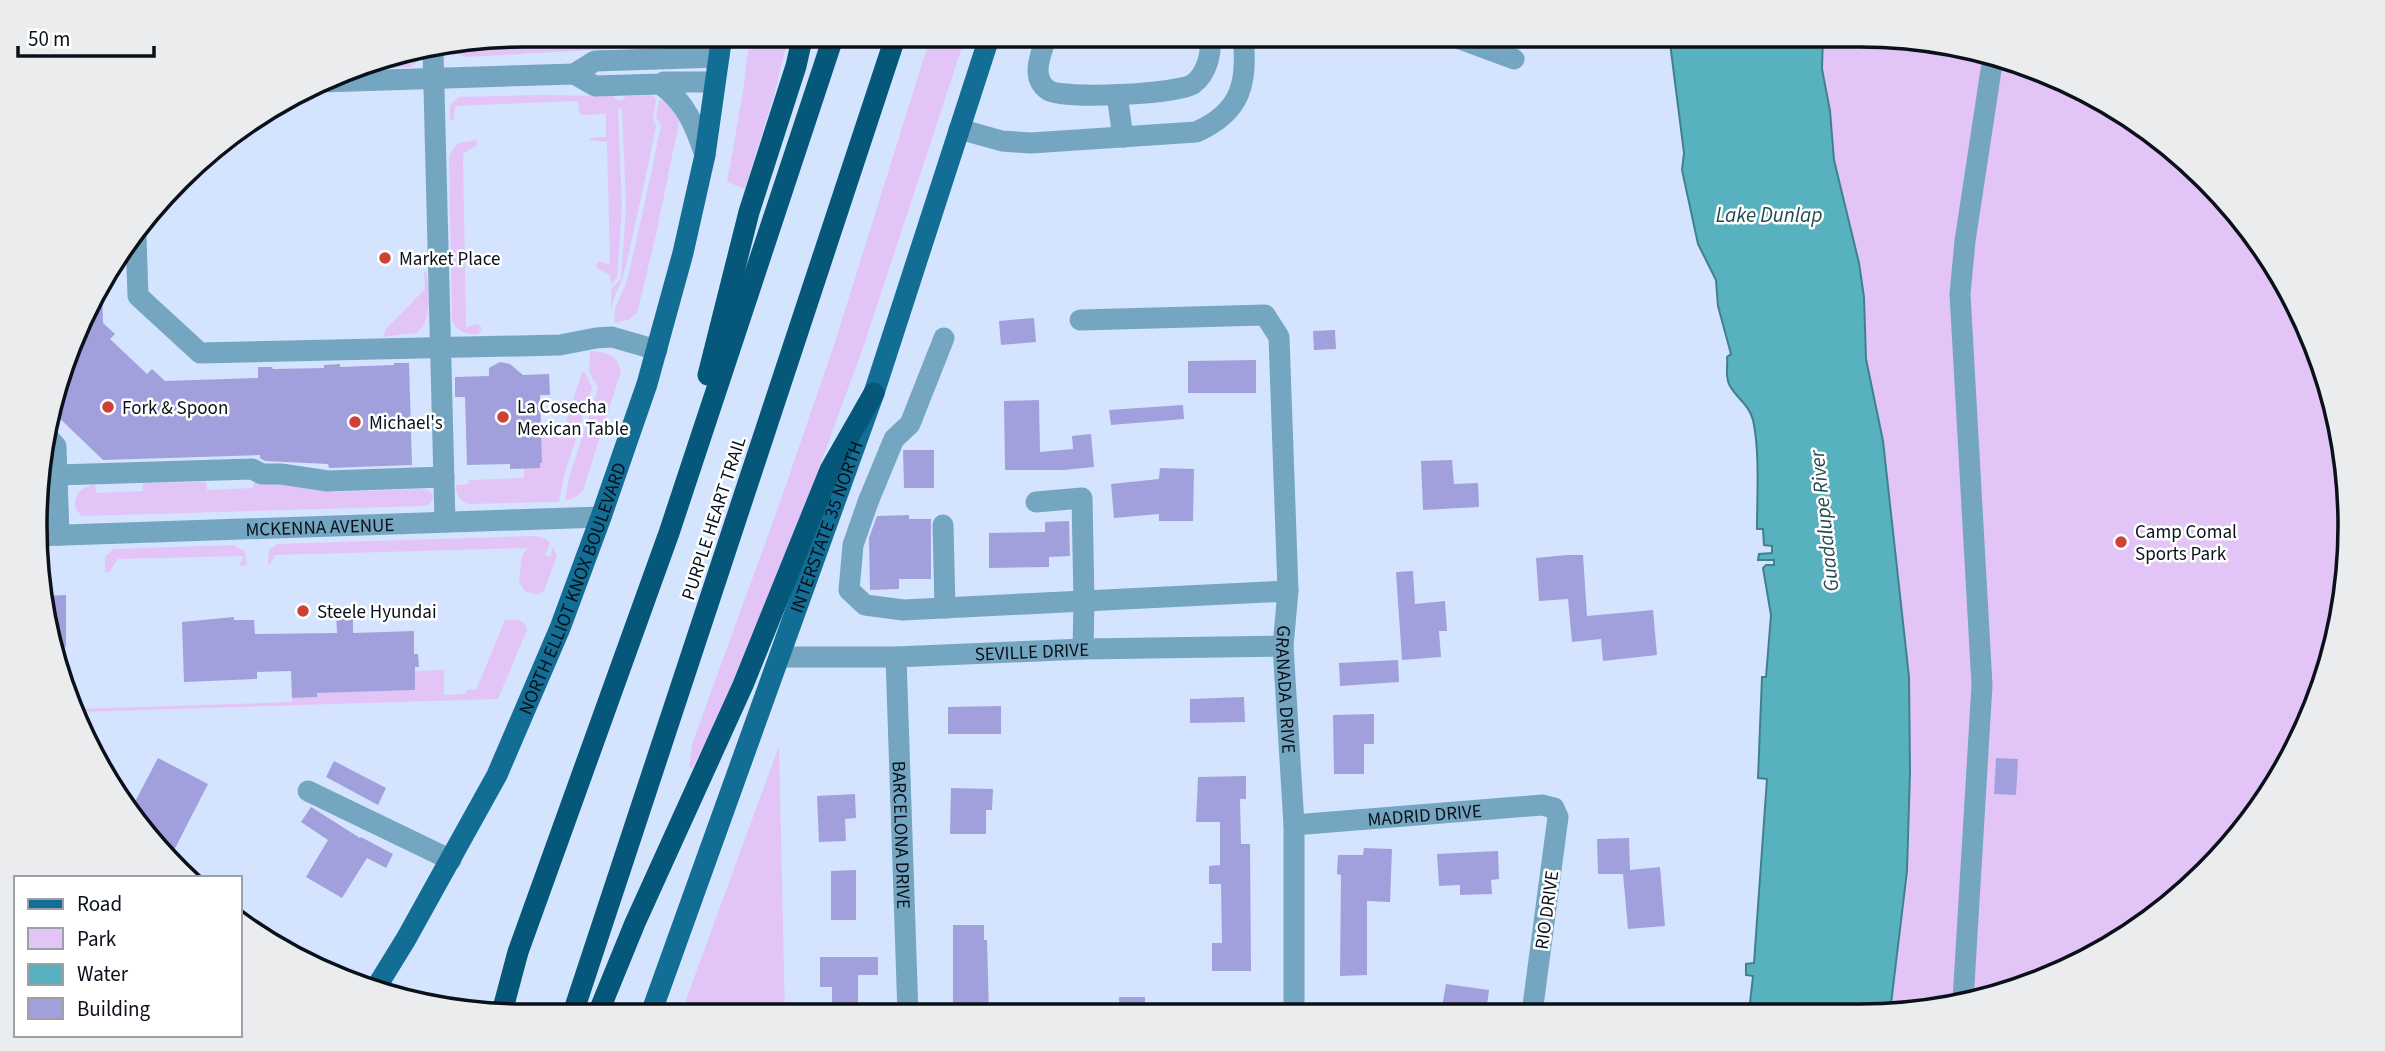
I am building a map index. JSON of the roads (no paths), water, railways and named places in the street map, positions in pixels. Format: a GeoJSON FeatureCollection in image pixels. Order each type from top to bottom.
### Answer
{"type":"FeatureCollection","features":[{"type":"Feature","properties":{"kind":"highway"},"geometry":{"type":"LineString","coordinates":[[669,533],[748,212],[800,47]]}},
{"type":"Feature","properties":{"kind":"highway","name":"PURPLE HEART TRAIL"},"geometry":{"type":"LineString","coordinates":[[504,1003],[518,952],[669,533],[830,47]]}},
{"type":"Feature","properties":{"kind":"highway","name":"PURPLE HEART TRAIL"},"geometry":{"type":"LineString","coordinates":[[576,1004],[891,47]]}},
{"type":"Feature","properties":{"kind":"highway"},"geometry":{"type":"LineString","coordinates":[[602,1004],[671,841],[743,685],[830,470],[874,393]]}},
{"type":"Feature","properties":{"kind":"highway"},"geometry":{"type":"LineString","coordinates":[[494,1003],[518,952]]}},
{"type":"Feature","properties":{"kind":"main road","name":"NORTH ELLIOT KNOX BOULEVARD"},"geometry":{"type":"LineString","coordinates":[[380,980],[497,775],[560,628],[601,517],[657,350],[683,253],[705,155],[720,47]]}},
{"type":"Feature","properties":{"kind":"main road","name":"INTERSTATE 35 NORTH"},"geometry":{"type":"LineString","coordinates":[[654,1004],[874,393],[986,47]]}},
{"type":"Feature","properties":{"kind":"street"},"geometry":{"type":"LineString","coordinates":[[1043,47],[1037,66],[1040,79],[1047,90],[1059,94],[1117,94],[1181,89],[1194,83],[1205,68],[1210,47]]}},
{"type":"Feature","properties":{"kind":"street"},"geometry":{"type":"LineString","coordinates":[[959,129],[1002,141],[1031,143],[1196,132],[1213,125],[1241,92],[1245,73],[1244,47]]}},
{"type":"Feature","properties":{"kind":"street"},"geometry":{"type":"LineString","coordinates":[[1482,47],[1514,59]]}},
{"type":"Feature","properties":{"kind":"street"},"geometry":{"type":"LineString","coordinates":[[433,56],[445,522]]}},
{"type":"Feature","properties":{"kind":"street"},"geometry":{"type":"LineString","coordinates":[[349,81],[574,74],[595,61],[719,57]]}},
{"type":"Feature","properties":{"kind":"street"},"geometry":{"type":"LineString","coordinates":[[1964,992],[1982,685],[1960,294],[1965,241],[1992,67]]}},
{"type":"Feature","properties":{"kind":"street"},"geometry":{"type":"LineString","coordinates":[[574,74],[595,86],[715,82]]}},
{"type":"Feature","properties":{"kind":"street"},"geometry":{"type":"LineString","coordinates":[[660,84],[688,111],[705,155]]}},
{"type":"Feature","properties":{"kind":"street"},"geometry":{"type":"LineString","coordinates":[[1117,94],[1123,137]]}},
{"type":"Feature","properties":{"kind":"street"},"geometry":{"type":"LineString","coordinates":[[136,248],[138,296],[200,353],[560,345],[603,337],[657,350]]}},
{"type":"Feature","properties":{"kind":"street","name":"GRANADA DRIVE"},"geometry":{"type":"LineString","coordinates":[[1080,320],[1265,315],[1279,337],[1288,591],[1283,646],[1294,825],[1294,1004]]}},
{"type":"Feature","properties":{"kind":"street"},"geometry":{"type":"LineString","coordinates":[[944,338],[910,424],[894,439],[853,545],[849,590],[865,605],[903,610],[1288,591]]}},
{"type":"Feature","properties":{"kind":"street"},"geometry":{"type":"LineString","coordinates":[[54,444],[59,535]]}},
{"type":"Feature","properties":{"kind":"street"},"geometry":{"type":"LineString","coordinates":[[57,475],[252,469],[262,474],[328,481],[444,477]]}},
{"type":"Feature","properties":{"kind":"street"},"geometry":{"type":"LineString","coordinates":[[1036,502],[1082,498],[1083,649]]}},
{"type":"Feature","properties":{"kind":"street","name":"MCKENNA AVENUE"},"geometry":{"type":"LineString","coordinates":[[47,536],[601,517]]}},
{"type":"Feature","properties":{"kind":"street"},"geometry":{"type":"LineString","coordinates":[[943,525],[946,608]]}},
{"type":"Feature","properties":{"kind":"street","name":"SEVILLE DRIVE"},"geometry":{"type":"LineString","coordinates":[[780,657],[896,657],[1083,649],[1283,646]]}},
{"type":"Feature","properties":{"kind":"street","name":"BARCELONA DRIVE"},"geometry":{"type":"LineString","coordinates":[[896,657],[908,1004]]}},
{"type":"Feature","properties":{"kind":"street"},"geometry":{"type":"LineString","coordinates":[[308,791],[450,860]]}},
{"type":"Feature","properties":{"kind":"street","name":"MADRID DRIVE"},"geometry":{"type":"LineString","coordinates":[[1294,825],[1542,805],[1553,808]]}},
{"type":"Feature","properties":{"kind":"street","name":"RIO DRIVE"},"geometry":{"type":"LineString","coordinates":[[1533,1004],[1558,817],[1553,808]]}},
{"type":"Feature","properties":{"kind":"water","name":"Lake Dunlap"},"geometry":{"type":"Polygon","coordinates":[[[1671,47],[1823,47],[1822,69],[1830,111],[1834,160],[1859,263],[1864,297],[1866,359],[1883,441],[1909,677],[1907,871],[1891,1003],[1750,1004],[1753,976],[1746,975],[1746,964],[1754,963],[1767,779],[1758,778],[1762,677],[1766,677],[1771,615],[1763,568],[1766,565],[1774,565],[1774,560],[1758,560],[1759,554],[1772,553],[1772,546],[1764,545],[1763,529],[1757,529],[1757,446],[1753,420],[1728,381],[1727,357],[1731,354],[1718,306],[1716,280],[1698,244],[1682,170],[1684,153],[1671,47]]]}},
{"type":"Feature","properties":{"kind":"place","name":"Market Place"},"geometry":{"type":"Point","coordinates":[385,258]}},
{"type":"Feature","properties":{"kind":"place","name":"Fork & Spoon"},"geometry":{"type":"Point","coordinates":[108,407]}},
{"type":"Feature","properties":{"kind":"place","name":"La Cosecha Mexican Table"},"geometry":{"type":"Point","coordinates":[503,417]}},
{"type":"Feature","properties":{"kind":"place","name":"Michael's"},"geometry":{"type":"Point","coordinates":[355,422]}},
{"type":"Feature","properties":{"kind":"place","name":"Camp Comal Sports Park"},"geometry":{"type":"Point","coordinates":[2121,542]}},
{"type":"Feature","properties":{"kind":"place","name":"Steele Hyundai"},"geometry":{"type":"Point","coordinates":[303,611]}},
{"type":"Feature","properties":{"kind":"water label","name":"Guadalupe River"},"geometry":{"type":"Point","coordinates":[1824,521]}}]}
